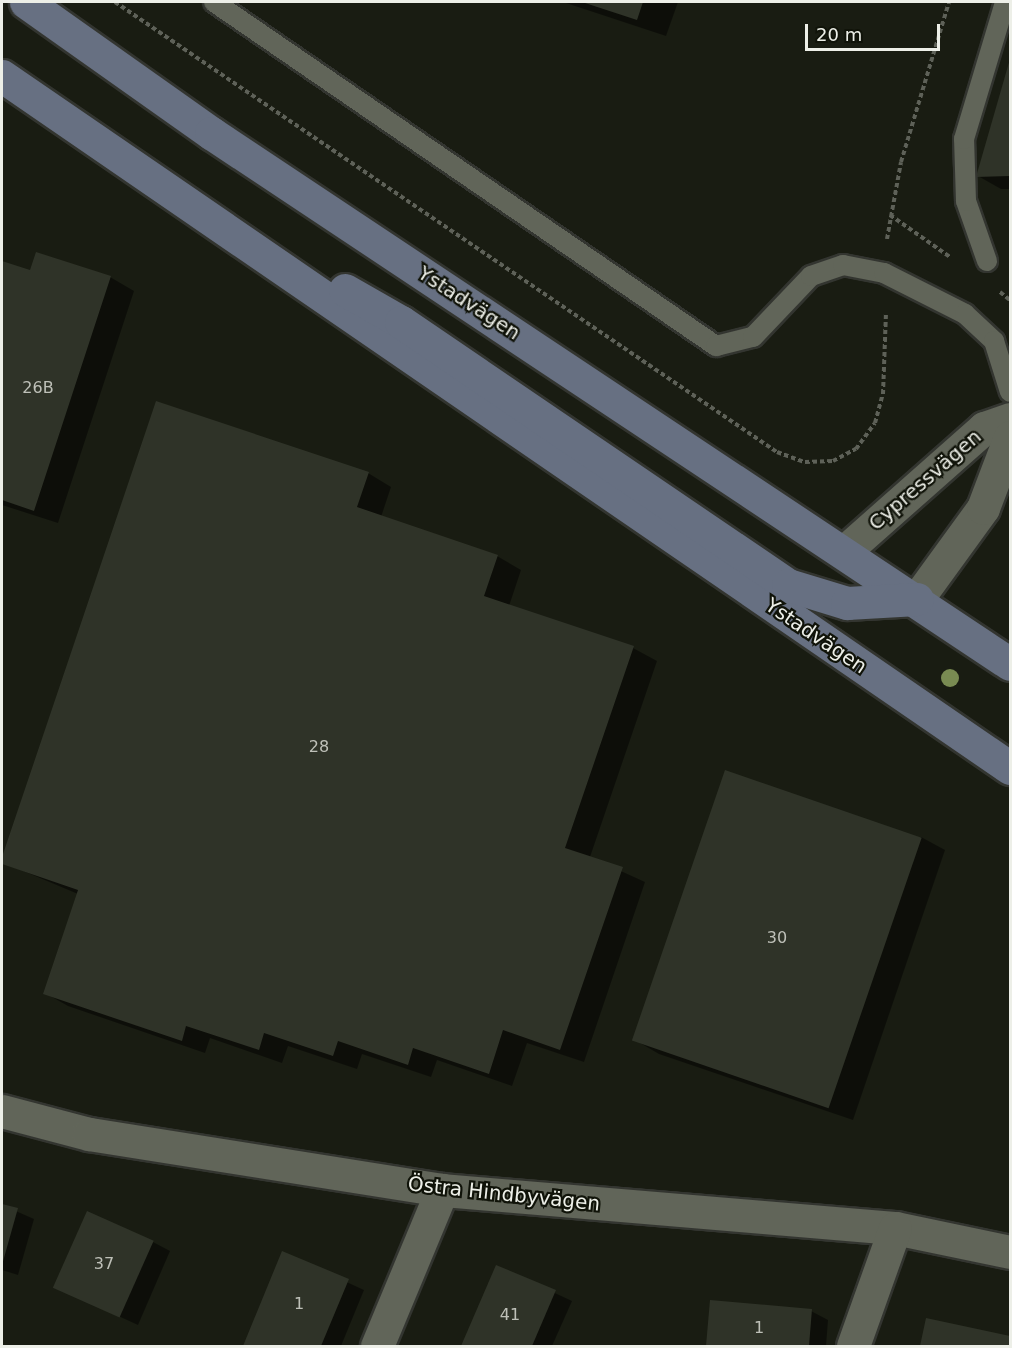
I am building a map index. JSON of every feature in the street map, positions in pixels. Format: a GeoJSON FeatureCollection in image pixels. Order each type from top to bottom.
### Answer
{"type":"FeatureCollection","features":[{"type":"Feature","properties":{"kind":"main road","name":"Ystadvägen"},"geometry":{"type":"LineString","coordinates":[[26,2],[211,133],[845,551],[1011,664]]}},
{"type":"Feature","properties":{"kind":"main road","name":"Ystadvägen"},"geometry":{"type":"LineString","coordinates":[[2,76],[147,178],[1011,768]]}},
{"type":"Feature","properties":{"kind":"main road","name":"Ystadvägen"},"geometry":{"type":"LineString","coordinates":[[147,178],[401,322],[788,585],[847,603],[917,599]]}},
{"type":"Feature","properties":{"kind":"street","name":"Cypressvägen"},"geometry":{"type":"LineString","coordinates":[[845,551],[984,428],[1011,419]]}},
{"type":"Feature","properties":{"kind":"street","name":"Cypressvägen"},"geometry":{"type":"LineString","coordinates":[[917,599],[983,508],[1011,437]]}},
{"type":"Feature","properties":{"kind":"street","name":"Östra Hindbyvägen"},"geometry":{"type":"LineString","coordinates":[[2,1111],[89,1134],[441,1190],[894,1228],[1011,1252]]}},
{"type":"Feature","properties":{"kind":"street"},"geometry":{"type":"LineString","coordinates":[[377,1347],[441,1190]]}},
{"type":"Feature","properties":{"kind":"street"},"geometry":{"type":"LineString","coordinates":[[853,1347],[894,1228]]}},
{"type":"Feature","properties":{"kind":"lane"},"geometry":{"type":"LineString","coordinates":[[214,2],[716,346],[753,337],[811,276],[843,265],[884,273],[965,314],[994,341],[1011,392]]}},
{"type":"Feature","properties":{"kind":"lane"},"geometry":{"type":"LineString","coordinates":[[987,261],[966,201],[964,139],[1005,2]]}},
{"type":"Feature","properties":{"kind":"path"},"geometry":{"type":"LineString","coordinates":[[115,2],[786,456],[833,461],[856,448],[875,423],[888,348],[884,273],[899,172],[949,2]]}},
{"type":"Feature","properties":{"kind":"building"},"geometry":{"type":"Polygon","coordinates":[[[582,2],[643,2],[637,20],[582,2]]]}},
{"type":"Feature","properties":{"kind":"building"},"geometry":{"type":"Polygon","coordinates":[[[1010,59],[1010,176],[976,177],[1010,59]]]}},
{"type":"Feature","properties":{"kind":"building"},"geometry":{"type":"Polygon","coordinates":[[[36,252],[111,276],[34,511],[2,500],[2,261],[30,270],[36,252]]]}},
{"type":"Feature","properties":{"kind":"building"},"geometry":{"type":"Polygon","coordinates":[[[156,401],[369,472],[357,507],[498,555],[484,596],[634,646],[565,848],[623,867],[560,1050],[503,1030],[489,1074],[413,1048],[408,1065],[338,1041],[333,1056],[264,1033],[259,1050],[186,1026],[182,1041],[43,994],[78,890],[2,864],[2,857],[156,401]]]}},
{"type":"Feature","properties":{"kind":"building"},"geometry":{"type":"Polygon","coordinates":[[[725,770],[922,838],[829,1108],[632,1040],[725,770]]]}},
{"type":"Feature","properties":{"kind":"building"},"geometry":{"type":"Polygon","coordinates":[[[2,1204],[18,1208],[2,1265],[2,1204]]]}},
{"type":"Feature","properties":{"kind":"building"},"geometry":{"type":"Polygon","coordinates":[[[87,1211],[154,1241],[120,1317],[53,1288],[87,1211]]]}},
{"type":"Feature","properties":{"kind":"building"},"geometry":{"type":"Polygon","coordinates":[[[282,1251],[349,1279],[321,1346],[243,1346],[282,1251]]]}},
{"type":"Feature","properties":{"kind":"building"},"geometry":{"type":"Polygon","coordinates":[[[496,1265],[556,1290],[532,1346],[461,1346],[496,1265]]]}},
{"type":"Feature","properties":{"kind":"building"},"geometry":{"type":"Polygon","coordinates":[[[710,1300],[812,1309],[809,1346],[706,1346],[710,1300]]]}},
{"type":"Feature","properties":{"kind":"building"},"geometry":{"type":"Polygon","coordinates":[[[926,1318],[1010,1336],[1010,1346],[920,1346],[926,1318]]]}}]}
